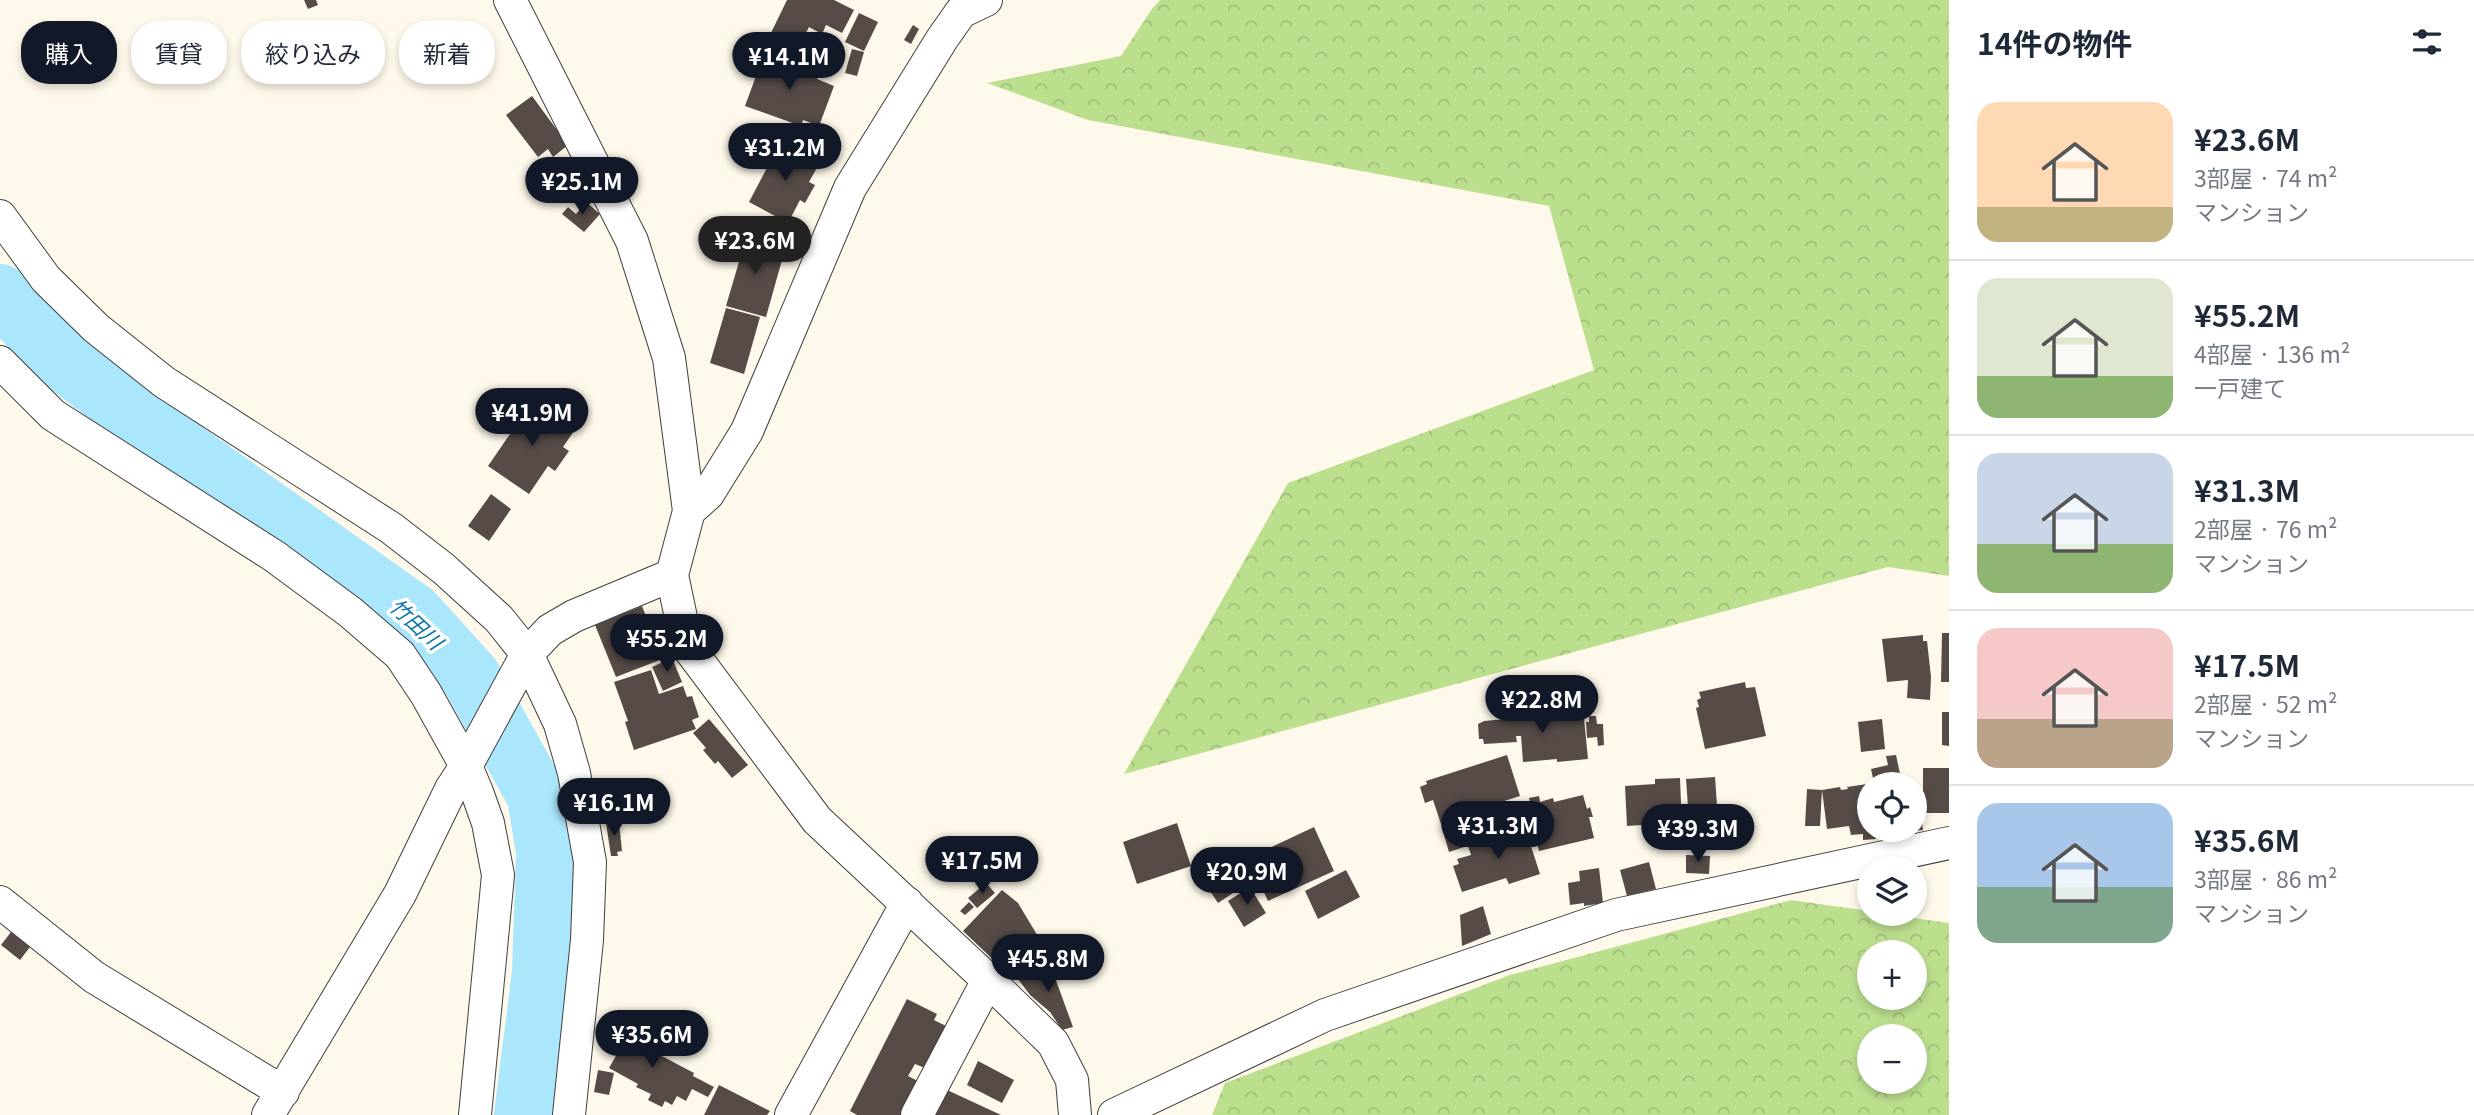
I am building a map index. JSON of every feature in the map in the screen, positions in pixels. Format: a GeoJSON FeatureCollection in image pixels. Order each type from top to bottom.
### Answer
{"type":"FeatureCollection","features":[{"type":"Feature","properties":{"kind":"street"},"geometry":{"type":"LineString","coordinates":[[510,0],[632,241],[669,358],[689,511],[673,576],[687,646],[817,820],[1053,1043],[1072,1080],[1075,1115]]}},
{"type":"Feature","properties":{"kind":"street"},"geometry":{"type":"LineString","coordinates":[[689,511],[708,494],[747,431],[850,188],[961,12],[986,0]]}},
{"type":"Feature","properties":{"kind":"street"},"geometry":{"type":"LineString","coordinates":[[0,216],[46,279],[96,328],[164,382],[391,528],[444,569],[499,619],[563,736],[575,773],[590,862],[587,940],[569,1115]]}},
{"type":"Feature","properties":{"kind":"street"},"geometry":{"type":"LineString","coordinates":[[0,362],[53,415],[274,556],[350,612],[400,655],[469,760],[488,823],[498,875],[475,1115]]}},
{"type":"Feature","properties":{"kind":"street"},"geometry":{"type":"LineString","coordinates":[[0,902],[94,977],[275,1103],[400,894],[451,789],[523,662],[550,630],[574,615],[673,576]]}},
{"type":"Feature","properties":{"kind":"street"},"geometry":{"type":"LineString","coordinates":[[1114,1115],[1325,1015],[1616,915],[1949,843]]}},
{"type":"Feature","properties":{"kind":"street"},"geometry":{"type":"LineString","coordinates":[[792,1115],[907,903]]}},
{"type":"Feature","properties":{"kind":"street"},"geometry":{"type":"LineString","coordinates":[[917,1115],[988,980]]}},
{"type":"Feature","properties":{"kind":"green space"},"geometry":{"type":"Polygon","coordinates":[[[1160,0],[1949,0],[1949,576],[1888,567],[1124,774],[1288,483],[1594,370],[1549,206],[1088,120],[987,83],[1121,56],[1160,0]]]}},
{"type":"Feature","properties":{"kind":"green space"},"geometry":{"type":"Polygon","coordinates":[[[1791,900],[1857,909],[1857,926],[1927,926],[1927,920],[1949,923],[1949,1115],[1212,1115],[1225,1083],[1510,975],[1791,900]]]}},
{"type":"Feature","properties":{"kind":"building"},"geometry":{"type":"Polygon","coordinates":[[[304,0],[316,0],[318,5],[308,9],[304,0]]]}},
{"type":"Feature","properties":{"kind":"building"},"geometry":{"type":"Polygon","coordinates":[[[787,0],[834,0],[854,10],[842,33],[826,25],[822,34],[809,27],[797,51],[769,37],[787,0]]]}},
{"type":"Feature","properties":{"kind":"building"},"geometry":{"type":"Polygon","coordinates":[[[859,13],[878,22],[864,51],[845,42],[859,13]]]}},
{"type":"Feature","properties":{"kind":"building"},"geometry":{"type":"Polygon","coordinates":[[[913,25],[919,29],[911,44],[904,40],[913,25]]]}},
{"type":"Feature","properties":{"kind":"building"},"geometry":{"type":"Polygon","coordinates":[[[852,49],[864,52],[857,76],[845,73],[852,49]]]}},
{"type":"Feature","properties":{"kind":"building"},"geometry":{"type":"Polygon","coordinates":[[[770,53],[819,75],[817,79],[834,86],[819,126],[803,120],[801,126],[745,106],[763,57],[768,59],[770,53]]]}},
{"type":"Feature","properties":{"kind":"building"},"geometry":{"type":"Polygon","coordinates":[[[532,96],[568,145],[553,157],[548,149],[538,157],[506,115],[532,96]]]}},
{"type":"Feature","properties":{"kind":"building"},"geometry":{"type":"Polygon","coordinates":[[[755,130],[775,139],[763,168],[742,158],[755,130]]]}},
{"type":"Feature","properties":{"kind":"building"},"geometry":{"type":"Polygon","coordinates":[[[780,143],[819,164],[809,182],[815,185],[805,203],[800,200],[788,223],[749,202],[780,143]]]}},
{"type":"Feature","properties":{"kind":"building"},"geometry":{"type":"Polygon","coordinates":[[[574,158],[580,172],[570,177],[564,163],[574,158]]]}},
{"type":"Feature","properties":{"kind":"building"},"geometry":{"type":"Polygon","coordinates":[[[586,202],[600,214],[584,232],[562,214],[568,207],[576,214],[586,202]]]}},
{"type":"Feature","properties":{"kind":"building"},"geometry":{"type":"Polygon","coordinates":[[[769,221],[797,229],[793,242],[766,233],[769,221]]]}},
{"type":"Feature","properties":{"kind":"building"},"geometry":{"type":"Polygon","coordinates":[[[748,231],[777,239],[772,257],[782,260],[766,317],[726,306],[748,231]]]}},
{"type":"Feature","properties":{"kind":"building"},"geometry":{"type":"Polygon","coordinates":[[[726,308],[760,317],[744,374],[710,363],[726,308]]]}},
{"type":"Feature","properties":{"kind":"building"},"geometry":{"type":"Polygon","coordinates":[[[532,402],[574,431],[563,447],[569,451],[555,471],[548,466],[529,494],[488,466],[532,402]]]}},
{"type":"Feature","properties":{"kind":"building"},"geometry":{"type":"Polygon","coordinates":[[[491,494],[511,509],[489,541],[468,526],[491,494]]]}},
{"type":"Feature","properties":{"kind":"building"},"geometry":{"type":"Polygon","coordinates":[[[642,606],[652,632],[659,629],[670,656],[616,677],[595,625],[642,606]]]}},
{"type":"Feature","properties":{"kind":"building"},"geometry":{"type":"Polygon","coordinates":[[[1942,633],[1949,633],[1949,682],[1941,682],[1942,633]]]}},
{"type":"Feature","properties":{"kind":"building"},"geometry":{"type":"Polygon","coordinates":[[[1923,635],[1923,641],[1927,641],[1931,677],[1930,700],[1907,698],[1908,680],[1887,682],[1882,639],[1923,635]]]}},
{"type":"Feature","properties":{"kind":"building"},"geometry":{"type":"Polygon","coordinates":[[[672,658],[682,682],[663,691],[652,667],[672,658]]]}},
{"type":"Feature","properties":{"kind":"building"},"geometry":{"type":"Polygon","coordinates":[[[651,670],[659,694],[683,686],[687,697],[692,696],[699,717],[692,720],[696,729],[634,750],[625,722],[628,721],[614,682],[651,670]]]}},
{"type":"Feature","properties":{"kind":"building"},"geometry":{"type":"Polygon","coordinates":[[[1745,682],[1746,688],[1755,687],[1766,736],[1705,749],[1696,708],[1699,707],[1697,700],[1701,698],[1699,692],[1745,682]]]}},
{"type":"Feature","properties":{"kind":"building"},"geometry":{"type":"Polygon","coordinates":[[[1583,708],[1588,759],[1523,762],[1521,736],[1516,736],[1517,742],[1484,744],[1483,739],[1479,739],[1478,724],[1484,721],[1517,718],[1517,714],[1583,708]]]}},
{"type":"Feature","properties":{"kind":"building"},"geometry":{"type":"Polygon","coordinates":[[[1942,712],[1949,712],[1949,746],[1942,745],[1942,712]]]}},
{"type":"Feature","properties":{"kind":"building"},"geometry":{"type":"Polygon","coordinates":[[[1589,716],[1596,716],[1597,724],[1603,724],[1604,745],[1598,746],[1597,737],[1587,738],[1586,722],[1589,722],[1589,716]]]}},
{"type":"Feature","properties":{"kind":"building"},"geometry":{"type":"Polygon","coordinates":[[[709,719],[748,765],[732,778],[718,761],[715,764],[693,733],[709,719]]]}},
{"type":"Feature","properties":{"kind":"building"},"geometry":{"type":"Polygon","coordinates":[[[1882,719],[1885,749],[1861,752],[1858,722],[1882,719]]]}},
{"type":"Feature","properties":{"kind":"building"},"geometry":{"type":"Polygon","coordinates":[[[1507,755],[1520,796],[1473,811],[1474,813],[1442,827],[1433,800],[1425,803],[1420,787],[1427,784],[1426,781],[1507,755]]]}},
{"type":"Feature","properties":{"kind":"building"},"geometry":{"type":"Polygon","coordinates":[[[1896,755],[1900,772],[1872,772],[1871,769],[1888,765],[1886,756],[1896,755]]]}},
{"type":"Feature","properties":{"kind":"building"},"geometry":{"type":"Polygon","coordinates":[[[1923,768],[1949,768],[1949,813],[1927,813],[1927,772],[1923,772],[1923,768]]]}},
{"type":"Feature","properties":{"kind":"building"},"geometry":{"type":"Polygon","coordinates":[[[1715,777],[1720,847],[1691,849],[1686,779],[1715,777]]]}},
{"type":"Feature","properties":{"kind":"building"},"geometry":{"type":"Polygon","coordinates":[[[1680,778],[1682,828],[1658,829],[1658,824],[1627,826],[1625,786],[1655,784],[1655,779],[1680,778]]]}},
{"type":"Feature","properties":{"kind":"building"},"geometry":{"type":"Polygon","coordinates":[[[1857,786],[1857,834],[1851,835],[1849,826],[1827,829],[1822,790],[1840,787],[1841,790],[1857,786]]]}},
{"type":"Feature","properties":{"kind":"building"},"geometry":{"type":"Polygon","coordinates":[[[1807,789],[1822,790],[1820,826],[1805,826],[1807,789]]]}},
{"type":"Feature","properties":{"kind":"building"},"geometry":{"type":"Polygon","coordinates":[[[1583,795],[1587,809],[1590,807],[1593,817],[1589,817],[1594,838],[1539,851],[1528,808],[1531,807],[1529,798],[1539,796],[1540,802],[1553,798],[1554,802],[1583,795]]]}},
{"type":"Feature","properties":{"kind":"building"},"geometry":{"type":"Polygon","coordinates":[[[1522,809],[1526,821],[1499,832],[1494,820],[1522,809]]]}},
{"type":"Feature","properties":{"kind":"building"},"geometry":{"type":"Polygon","coordinates":[[[619,822],[622,851],[617,852],[618,856],[611,856],[606,823],[619,822]]]}},
{"type":"Feature","properties":{"kind":"building"},"geometry":{"type":"Polygon","coordinates":[[[1177,823],[1191,866],[1137,884],[1123,842],[1177,823]]]}},
{"type":"Feature","properties":{"kind":"building"},"geometry":{"type":"Polygon","coordinates":[[[1460,823],[1467,846],[1449,852],[1444,835],[1447,834],[1445,828],[1460,823]]]}},
{"type":"Feature","properties":{"kind":"building"},"geometry":{"type":"Polygon","coordinates":[[[1530,826],[1531,833],[1527,834],[1540,874],[1509,884],[1506,878],[1462,892],[1453,866],[1459,864],[1457,859],[1471,855],[1468,846],[1530,826]]]}},
{"type":"Feature","properties":{"kind":"building"},"geometry":{"type":"Polygon","coordinates":[[[1314,827],[1334,871],[1268,901],[1248,858],[1314,827]]]}},
{"type":"Feature","properties":{"kind":"building"},"geometry":{"type":"Polygon","coordinates":[[[1231,851],[1251,881],[1218,903],[1194,867],[1217,852],[1221,857],[1231,851]]]}},
{"type":"Feature","properties":{"kind":"building"},"geometry":{"type":"Polygon","coordinates":[[[1686,855],[1710,856],[1709,874],[1686,873],[1686,855]]]}},
{"type":"Feature","properties":{"kind":"building"},"geometry":{"type":"Polygon","coordinates":[[[1649,862],[1656,889],[1627,896],[1620,870],[1649,862]]]}},
{"type":"Feature","properties":{"kind":"building"},"geometry":{"type":"Polygon","coordinates":[[[1599,868],[1603,903],[1570,905],[1568,883],[1580,881],[1579,871],[1599,868]]]}},
{"type":"Feature","properties":{"kind":"building"},"geometry":{"type":"Polygon","coordinates":[[[1346,870],[1360,897],[1318,919],[1305,891],[1346,870]]]}},
{"type":"Feature","properties":{"kind":"building"},"geometry":{"type":"Polygon","coordinates":[[[986,883],[995,893],[977,908],[968,898],[986,883]]]}},
{"type":"Feature","properties":{"kind":"building"},"geometry":{"type":"Polygon","coordinates":[[[1250,887],[1266,913],[1244,927],[1228,901],[1250,887]]]}},
{"type":"Feature","properties":{"kind":"building"},"geometry":{"type":"Polygon","coordinates":[[[1002,890],[1018,903],[1048,953],[1028,967],[1018,955],[1003,969],[963,931],[1002,890]]]}},
{"type":"Feature","properties":{"kind":"building"},"geometry":{"type":"Polygon","coordinates":[[[969,902],[974,907],[965,915],[960,911],[969,902]]]}},
{"type":"Feature","properties":{"kind":"building"},"geometry":{"type":"Polygon","coordinates":[[[1483,906],[1491,934],[1462,946],[1460,915],[1483,906]]]}},
{"type":"Feature","properties":{"kind":"building"},"geometry":{"type":"Polygon","coordinates":[[[11,932],[30,947],[20,960],[1,945],[11,932]]]}},
{"type":"Feature","properties":{"kind":"building"},"geometry":{"type":"Polygon","coordinates":[[[1050,964],[1073,1027],[1062,1030],[1050,1012],[1030,995],[1018,979],[1050,964]]]}},
{"type":"Feature","properties":{"kind":"building"},"geometry":{"type":"Polygon","coordinates":[[[907,999],[937,1014],[934,1020],[946,1026],[925,1068],[915,1064],[908,1076],[918,1081],[900,1115],[857,1115],[850,1111],[907,999]]]}},
{"type":"Feature","properties":{"kind":"building"},"geometry":{"type":"Polygon","coordinates":[[[607,1027],[694,1073],[693,1076],[714,1087],[708,1097],[692,1089],[686,1101],[677,1096],[672,1105],[665,1101],[662,1107],[648,1100],[651,1094],[609,1068],[617,1054],[598,1044],[607,1027]]]}},
{"type":"Feature","properties":{"kind":"building"},"geometry":{"type":"Polygon","coordinates":[[[978,1061],[1014,1080],[1002,1103],[967,1085],[978,1061]]]}},
{"type":"Feature","properties":{"kind":"building"},"geometry":{"type":"Polygon","coordinates":[[[598,1070],[614,1073],[609,1095],[594,1092],[598,1070]]]}},
{"type":"Feature","properties":{"kind":"building"},"geometry":{"type":"Polygon","coordinates":[[[719,1085],[770,1111],[767,1115],[704,1115],[719,1085]]]}},
{"type":"Feature","properties":{"kind":"building"},"geometry":{"type":"Polygon","coordinates":[[[945,1089],[1001,1115],[933,1115],[945,1089]]]}},
{"type":"Feature","properties":{"kind":"waterway","name":"竹田川"},"geometry":{"type":"LineString","coordinates":[[0,294],[58,357],[139,419],[413,613],[471,677],[537,796],[546,852],[542,973],[524,1115]]}}]}
